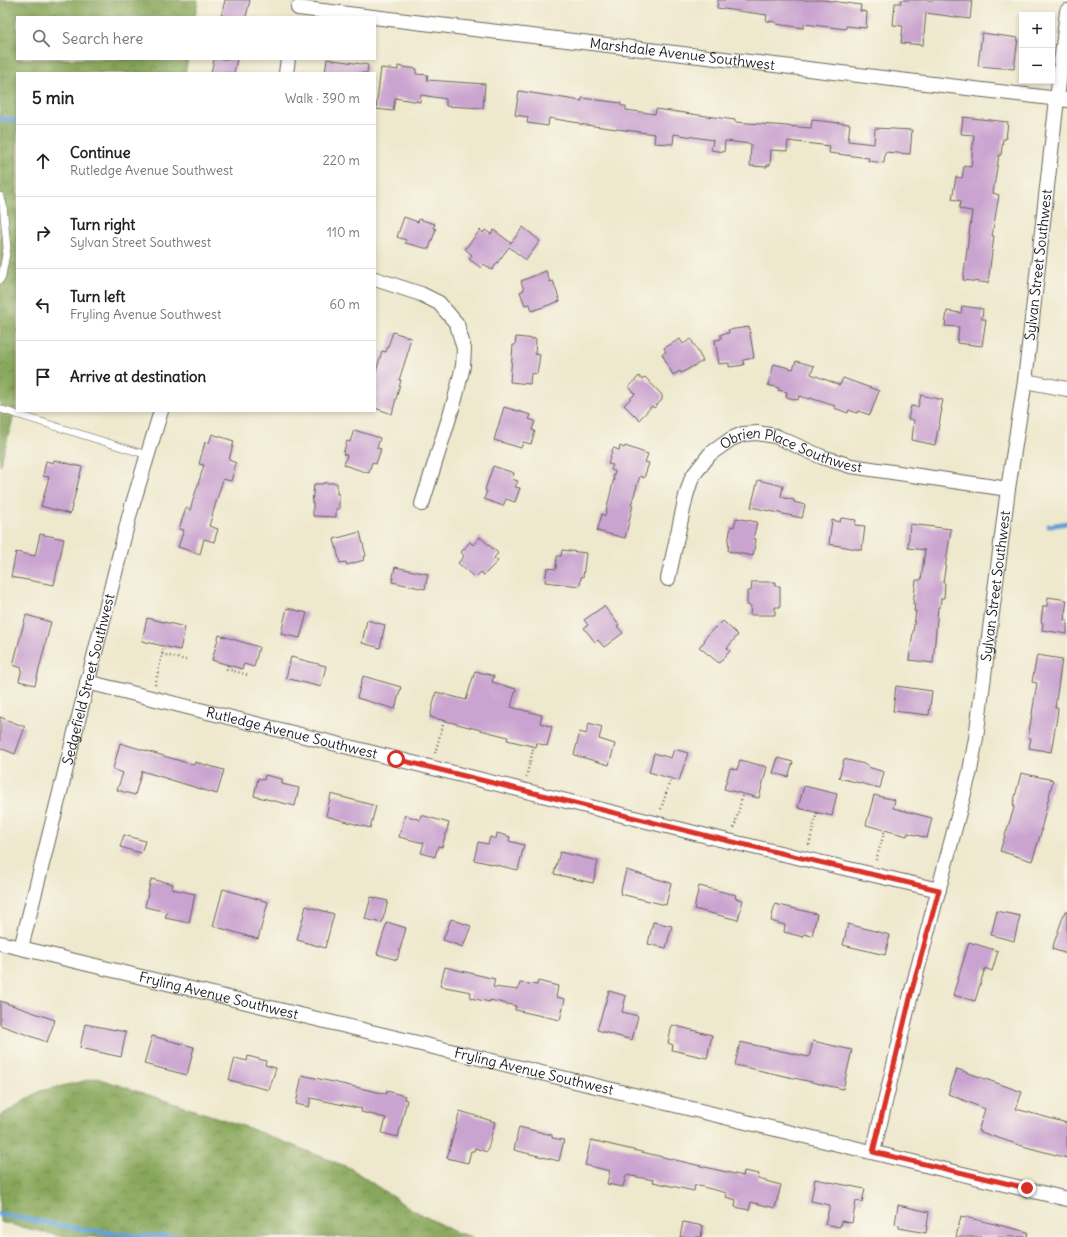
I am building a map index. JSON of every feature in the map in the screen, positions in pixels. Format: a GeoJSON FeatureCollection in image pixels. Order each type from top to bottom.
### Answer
{"type":"FeatureCollection","features":[{"type":"Feature","properties":{"kind":"street","name":"Marshdale Avenue Southwest"},"geometry":{"type":"LineString","coordinates":[[298,8],[365,16]]}},
{"type":"Feature","properties":{"kind":"street","name":"Sylvan Street Southwest"},"geometry":{"type":"LineString","coordinates":[[873,1152],[912,990],[970,771],[976,738],[1008,490],[1025,381],[1062,99],[1067,11]]}},
{"type":"Feature","properties":{"kind":"street","name":"Marshdale Avenue Southwest"},"geometry":{"type":"LineString","coordinates":[[376,17],[1062,99]]}},
{"type":"Feature","properties":{"kind":"street"},"geometry":{"type":"LineString","coordinates":[[286,72],[288,60]]}},
{"type":"Feature","properties":{"kind":"street"},"geometry":{"type":"LineString","coordinates":[[376,279],[421,294],[440,303],[457,324],[464,349],[463,366],[455,399],[422,504]]}},
{"type":"Feature","properties":{"kind":"street"},"geometry":{"type":"LineString","coordinates":[[1025,381],[1067,390]]}},
{"type":"Feature","properties":{"kind":"street","name":"Sedgefield Street Southwest"},"geometry":{"type":"LineString","coordinates":[[21,948],[130,512],[161,412]]}},
{"type":"Feature","properties":{"kind":"street","name":"Obrien Place Southwest"},"geometry":{"type":"LineString","coordinates":[[668,579],[686,496],[692,477],[710,454],[731,439],[743,434],[757,433],[775,436],[822,457],[851,466],[1008,490]]}},
{"type":"Feature","properties":{"kind":"street","name":"Rutledge Avenue Southwest"},"geometry":{"type":"LineString","coordinates":[[87,682],[657,824],[939,890]]}},
{"type":"Feature","properties":{"kind":"street","name":"Fryling Avenue Southwest"},"geometry":{"type":"LineString","coordinates":[[0,943],[1067,1199]]}},
{"type":"Feature","properties":{"kind":"lane"},"geometry":{"type":"LineString","coordinates":[[0,196],[3,204],[7,248],[0,280]]}},
{"type":"Feature","properties":{"kind":"lane"},"geometry":{"type":"LineString","coordinates":[[0,409],[147,455]]}},
{"type":"Feature","properties":{"kind":"path"},"geometry":{"type":"LineString","coordinates":[[151,698],[164,646]]}},
{"type":"Feature","properties":{"kind":"path"},"geometry":{"type":"LineString","coordinates":[[162,654],[186,660]]}},
{"type":"Feature","properties":{"kind":"path"},"geometry":{"type":"LineString","coordinates":[[228,665],[227,669],[248,675]]}},
{"type":"Feature","properties":{"kind":"path"},"geometry":{"type":"LineString","coordinates":[[431,768],[444,721]]}},
{"type":"Feature","properties":{"kind":"path"},"geometry":{"type":"LineString","coordinates":[[523,790],[534,746]]}},
{"type":"Feature","properties":{"kind":"path"},"geometry":{"type":"LineString","coordinates":[[657,824],[670,781]]}},
{"type":"Feature","properties":{"kind":"path"},"geometry":{"type":"LineString","coordinates":[[731,842],[742,794]]}},
{"type":"Feature","properties":{"kind":"path"},"geometry":{"type":"LineString","coordinates":[[805,859],[817,812]]}},
{"type":"Feature","properties":{"kind":"path"},"geometry":{"type":"LineString","coordinates":[[872,874],[885,830]]}},
{"type":"Feature","properties":{"kind":"green space"},"geometry":{"type":"Polygon","coordinates":[[[0,0],[198,0],[195,16],[16,16],[16,60],[188,60],[185,72],[16,72],[16,408],[0,466],[0,0]]]}},
{"type":"Feature","properties":{"kind":"green space"},"geometry":{"type":"Polygon","coordinates":[[[97,1078],[249,1128],[350,1168],[409,1208],[455,1232],[473,1237],[64,1237],[0,1222],[0,1116],[40,1091],[97,1078]]]}},
{"type":"Feature","properties":{"kind":"building"},"geometry":{"type":"Polygon","coordinates":[[[225,0],[250,0],[246,16],[221,16],[225,0]]]}},
{"type":"Feature","properties":{"kind":"building"},"geometry":{"type":"Polygon","coordinates":[[[718,0],[823,0],[861,5],[860,11],[867,12],[866,28],[846,26],[846,29],[804,24],[804,28],[776,24],[776,22],[766,21],[767,15],[717,8],[718,0]]]}},
{"type":"Feature","properties":{"kind":"building"},"geometry":{"type":"Polygon","coordinates":[[[901,0],[972,0],[970,19],[926,13],[923,45],[901,43],[903,26],[893,25],[895,3],[901,3],[901,0]]]}},
{"type":"Feature","properties":{"kind":"building"},"geometry":{"type":"Polygon","coordinates":[[[982,33],[1018,38],[1014,69],[978,66],[982,33]]]}},
{"type":"Feature","properties":{"kind":"building"},"geometry":{"type":"Polygon","coordinates":[[[214,60],[237,60],[234,72],[211,72],[214,60]]]}},
{"type":"Feature","properties":{"kind":"building"},"geometry":{"type":"Polygon","coordinates":[[[327,60],[368,65],[367,72],[325,72],[327,60]]]}},
{"type":"Feature","properties":{"kind":"building"},"geometry":{"type":"Polygon","coordinates":[[[398,66],[417,69],[416,74],[428,75],[427,80],[485,84],[483,108],[446,106],[446,99],[421,95],[420,102],[395,98],[393,111],[376,109],[381,68],[398,70],[398,66]]]}},
{"type":"Feature","properties":{"kind":"building"},"geometry":{"type":"Polygon","coordinates":[[[519,91],[582,101],[582,98],[621,103],[621,106],[626,106],[626,110],[655,114],[656,109],[735,120],[735,122],[811,128],[812,120],[850,124],[848,141],[874,144],[875,128],[912,130],[910,154],[885,152],[884,163],[868,161],[869,158],[829,153],[830,146],[788,141],[787,151],[771,150],[770,165],[767,165],[767,167],[750,166],[751,144],[725,141],[724,152],[711,150],[713,140],[674,134],[673,144],[654,143],[655,134],[579,124],[549,118],[548,126],[527,123],[528,117],[515,115],[519,91]]]}},
{"type":"Feature","properties":{"kind":"building"},"geometry":{"type":"Polygon","coordinates":[[[963,117],[1008,122],[1006,139],[1003,139],[1001,155],[999,155],[993,193],[999,195],[992,236],[994,236],[988,283],[963,280],[972,211],[959,209],[961,201],[952,199],[956,177],[962,178],[964,166],[971,167],[974,135],[961,134],[963,117]]]}},
{"type":"Feature","properties":{"kind":"building"},"geometry":{"type":"Polygon","coordinates":[[[404,217],[418,222],[419,219],[435,224],[433,228],[436,229],[429,249],[405,243],[406,240],[397,237],[404,217]]]}},
{"type":"Feature","properties":{"kind":"building"},"geometry":{"type":"Polygon","coordinates":[[[523,227],[540,241],[526,260],[509,247],[492,270],[484,264],[481,268],[469,259],[472,255],[465,249],[480,230],[483,233],[485,230],[491,234],[494,230],[511,243],[523,227]]]}},
{"type":"Feature","properties":{"kind":"building"},"geometry":{"type":"Polygon","coordinates":[[[546,271],[550,282],[553,281],[560,301],[532,311],[530,304],[525,305],[520,292],[524,290],[521,281],[546,271]]]}},
{"type":"Feature","properties":{"kind":"building"},"geometry":{"type":"Polygon","coordinates":[[[962,306],[983,309],[982,319],[986,319],[982,346],[957,343],[959,327],[945,326],[947,311],[961,313],[962,306]]]}},
{"type":"Feature","properties":{"kind":"building"},"geometry":{"type":"Polygon","coordinates":[[[749,327],[754,358],[743,360],[744,365],[729,367],[729,363],[719,364],[715,340],[721,339],[721,334],[729,333],[728,330],[749,327]]]}},
{"type":"Feature","properties":{"kind":"building"},"geometry":{"type":"Polygon","coordinates":[[[393,332],[411,338],[399,380],[401,380],[392,414],[376,408],[376,372],[382,351],[386,352],[393,332]]]}},
{"type":"Feature","properties":{"kind":"building"},"geometry":{"type":"Polygon","coordinates":[[[516,337],[536,339],[535,354],[540,355],[537,374],[531,373],[530,384],[510,382],[513,345],[515,345],[516,337]]]}},
{"type":"Feature","properties":{"kind":"building"},"geometry":{"type":"Polygon","coordinates":[[[680,339],[683,344],[691,339],[703,361],[681,373],[680,371],[673,375],[662,354],[666,352],[664,348],[680,339]]]}},
{"type":"Feature","properties":{"kind":"building"},"geometry":{"type":"Polygon","coordinates":[[[796,361],[814,366],[811,374],[840,385],[843,378],[879,391],[870,415],[849,410],[848,413],[834,408],[835,406],[810,398],[799,396],[798,400],[786,397],[787,392],[778,390],[779,388],[768,385],[774,364],[793,369],[796,361]]]}},
{"type":"Feature","properties":{"kind":"building"},"geometry":{"type":"Polygon","coordinates":[[[639,376],[642,380],[645,377],[662,395],[662,400],[654,408],[652,406],[639,420],[624,405],[635,394],[629,387],[639,376]]]}},
{"type":"Feature","properties":{"kind":"building"},"geometry":{"type":"Polygon","coordinates":[[[921,395],[943,400],[935,445],[912,440],[914,420],[908,419],[911,406],[918,407],[921,395]]]}},
{"type":"Feature","properties":{"kind":"building"},"geometry":{"type":"Polygon","coordinates":[[[504,407],[531,415],[529,419],[535,421],[532,430],[535,431],[531,444],[523,442],[521,448],[494,440],[504,407]]]}},
{"type":"Feature","properties":{"kind":"building"},"geometry":{"type":"Polygon","coordinates":[[[354,430],[380,438],[377,448],[381,449],[376,464],[372,462],[369,473],[344,465],[347,455],[343,454],[347,441],[350,442],[354,430]]]}},
{"type":"Feature","properties":{"kind":"building"},"geometry":{"type":"Polygon","coordinates":[[[212,434],[234,441],[229,460],[236,463],[231,481],[223,479],[209,526],[218,529],[214,542],[204,539],[200,554],[178,547],[184,530],[179,529],[186,508],[190,510],[204,465],[199,464],[205,442],[209,443],[212,434]]]}},
{"type":"Feature","properties":{"kind":"building"},"geometry":{"type":"Polygon","coordinates":[[[620,446],[624,448],[625,446],[648,454],[645,462],[649,463],[644,478],[640,476],[631,505],[633,505],[625,538],[597,531],[602,514],[605,516],[614,478],[615,471],[611,470],[613,465],[608,464],[613,448],[619,450],[620,446]]]}},
{"type":"Feature","properties":{"kind":"building"},"geometry":{"type":"Polygon","coordinates":[[[54,460],[82,467],[70,514],[41,506],[49,477],[43,476],[46,461],[53,463],[54,460]]]}},
{"type":"Feature","properties":{"kind":"building"},"geometry":{"type":"Polygon","coordinates":[[[493,466],[514,473],[512,479],[518,481],[515,487],[520,488],[515,502],[506,499],[503,506],[484,499],[487,491],[485,490],[493,466]]]}},
{"type":"Feature","properties":{"kind":"building"},"geometry":{"type":"Polygon","coordinates":[[[758,480],[783,486],[781,497],[794,500],[794,502],[805,505],[802,518],[751,507],[758,480]]]}},
{"type":"Feature","properties":{"kind":"building"},"geometry":{"type":"Polygon","coordinates":[[[337,483],[339,509],[336,509],[336,517],[313,516],[312,503],[314,484],[337,483]]]}},
{"type":"Feature","properties":{"kind":"building"},"geometry":{"type":"Polygon","coordinates":[[[736,518],[757,522],[753,539],[756,539],[753,556],[728,551],[731,526],[734,527],[736,518]]]}},
{"type":"Feature","properties":{"kind":"building"},"geometry":{"type":"Polygon","coordinates":[[[841,518],[856,520],[855,525],[865,526],[862,550],[829,544],[832,520],[840,522],[841,518]]]}},
{"type":"Feature","properties":{"kind":"building"},"geometry":{"type":"Polygon","coordinates":[[[910,524],[951,529],[943,583],[945,583],[944,598],[941,598],[940,607],[938,607],[933,663],[909,660],[916,611],[914,611],[915,604],[913,604],[916,580],[921,580],[925,550],[908,548],[910,524]]]}},
{"type":"Feature","properties":{"kind":"building"},"geometry":{"type":"Polygon","coordinates":[[[360,532],[366,556],[363,557],[364,560],[347,565],[346,562],[340,563],[334,539],[360,532]]]}},
{"type":"Feature","properties":{"kind":"building"},"geometry":{"type":"Polygon","coordinates":[[[40,534],[64,539],[54,585],[11,577],[16,552],[35,556],[40,534]]]}},
{"type":"Feature","properties":{"kind":"building"},"geometry":{"type":"Polygon","coordinates":[[[480,537],[498,553],[494,558],[498,561],[484,575],[481,572],[475,578],[458,563],[464,556],[461,552],[470,542],[473,545],[480,537]]]}},
{"type":"Feature","properties":{"kind":"building"},"geometry":{"type":"Polygon","coordinates":[[[562,550],[586,553],[583,577],[581,577],[580,586],[545,582],[547,568],[556,569],[557,556],[561,556],[562,550]]]}},
{"type":"Feature","properties":{"kind":"building"},"geometry":{"type":"Polygon","coordinates":[[[395,567],[428,574],[425,589],[392,582],[395,567]]]}},
{"type":"Feature","properties":{"kind":"building"},"geometry":{"type":"Polygon","coordinates":[[[752,582],[776,582],[775,586],[780,586],[780,607],[775,607],[775,615],[750,615],[751,606],[747,605],[747,591],[751,591],[752,582]]]}},
{"type":"Feature","properties":{"kind":"building"},"geometry":{"type":"Polygon","coordinates":[[[1048,597],[1067,600],[1064,620],[1067,620],[1067,634],[1042,630],[1043,623],[1041,622],[1043,606],[1047,606],[1048,597]]]}},
{"type":"Feature","properties":{"kind":"building"},"geometry":{"type":"Polygon","coordinates":[[[604,606],[619,625],[617,626],[623,633],[604,647],[598,640],[595,642],[584,628],[588,625],[584,620],[604,606]]]}},
{"type":"Feature","properties":{"kind":"building"},"geometry":{"type":"Polygon","coordinates":[[[287,608],[307,613],[300,638],[281,634],[287,608]]]}},
{"type":"Feature","properties":{"kind":"building"},"geometry":{"type":"Polygon","coordinates":[[[26,615],[51,622],[35,685],[19,681],[22,668],[13,665],[26,615]]]}},
{"type":"Feature","properties":{"kind":"building"},"geometry":{"type":"Polygon","coordinates":[[[147,618],[185,627],[180,650],[142,641],[147,618]]]}},
{"type":"Feature","properties":{"kind":"building"},"geometry":{"type":"Polygon","coordinates":[[[367,620],[385,625],[380,648],[362,643],[367,620]]]}},
{"type":"Feature","properties":{"kind":"building"},"geometry":{"type":"Polygon","coordinates":[[[723,621],[738,635],[727,648],[730,651],[719,663],[699,647],[715,627],[716,628],[723,621]]]}},
{"type":"Feature","properties":{"kind":"building"},"geometry":{"type":"Polygon","coordinates":[[[219,635],[259,647],[254,667],[244,664],[242,669],[212,660],[219,635]]]}},
{"type":"Feature","properties":{"kind":"building"},"geometry":{"type":"Polygon","coordinates":[[[1037,655],[1062,659],[1055,708],[1058,708],[1057,717],[1051,752],[1029,748],[1031,738],[1028,738],[1037,683],[1032,682],[1037,655]]]}},
{"type":"Feature","properties":{"kind":"building"},"geometry":{"type":"Polygon","coordinates":[[[291,657],[326,666],[321,687],[286,678],[291,657]]]}},
{"type":"Feature","properties":{"kind":"building"},"geometry":{"type":"Polygon","coordinates":[[[475,671],[494,676],[492,682],[516,689],[511,707],[542,715],[540,723],[552,727],[547,746],[537,743],[536,747],[507,740],[508,737],[430,717],[436,692],[466,700],[475,671]]]}},
{"type":"Feature","properties":{"kind":"building"},"geometry":{"type":"Polygon","coordinates":[[[363,676],[401,687],[395,709],[357,698],[363,676]]]}},
{"type":"Feature","properties":{"kind":"building"},"geometry":{"type":"Polygon","coordinates":[[[896,686],[932,691],[929,715],[893,711],[896,686]]]}},
{"type":"Feature","properties":{"kind":"building"},"geometry":{"type":"Polygon","coordinates":[[[0,717],[25,727],[15,754],[0,748],[0,717]]]}},
{"type":"Feature","properties":{"kind":"building"},"geometry":{"type":"Polygon","coordinates":[[[589,723],[602,727],[599,739],[615,744],[609,765],[574,755],[580,732],[586,734],[589,723]]]}},
{"type":"Feature","properties":{"kind":"building"},"geometry":{"type":"Polygon","coordinates":[[[120,743],[194,765],[195,762],[224,770],[217,794],[142,771],[135,795],[117,790],[123,773],[113,769],[120,743]]]}},
{"type":"Feature","properties":{"kind":"building"},"geometry":{"type":"Polygon","coordinates":[[[674,749],[688,753],[679,781],[649,772],[654,753],[671,758],[674,749]]]}},
{"type":"Feature","properties":{"kind":"building"},"geometry":{"type":"Polygon","coordinates":[[[778,758],[793,762],[788,777],[773,773],[778,758]]]}},
{"type":"Feature","properties":{"kind":"building"},"geometry":{"type":"Polygon","coordinates":[[[844,759],[868,765],[868,767],[884,772],[880,788],[839,778],[844,759]]]}},
{"type":"Feature","properties":{"kind":"building"},"geometry":{"type":"Polygon","coordinates":[[[740,760],[767,767],[759,798],[724,789],[730,768],[737,770],[740,760]]]}},
{"type":"Feature","properties":{"kind":"building"},"geometry":{"type":"Polygon","coordinates":[[[1021,773],[1053,780],[1042,830],[1032,861],[1000,851],[1015,805],[1013,805],[1021,773]]]}},
{"type":"Feature","properties":{"kind":"building"},"geometry":{"type":"Polygon","coordinates":[[[265,775],[282,779],[282,784],[299,788],[295,806],[254,796],[258,778],[264,780],[265,775]]]}},
{"type":"Feature","properties":{"kind":"building"},"geometry":{"type":"Polygon","coordinates":[[[804,786],[837,794],[832,816],[798,808],[804,786]]]}},
{"type":"Feature","properties":{"kind":"building"},"geometry":{"type":"Polygon","coordinates":[[[331,794],[376,806],[370,828],[326,816],[331,794]]]}},
{"type":"Feature","properties":{"kind":"building"},"geometry":{"type":"Polygon","coordinates":[[[874,795],[895,800],[893,808],[932,818],[927,838],[908,833],[907,836],[866,825],[874,795]]]}},
{"type":"Feature","properties":{"kind":"building"},"geometry":{"type":"Polygon","coordinates":[[[405,815],[420,820],[421,815],[449,823],[442,847],[438,846],[435,857],[421,853],[424,843],[399,837],[405,815]]]}},
{"type":"Feature","properties":{"kind":"building"},"geometry":{"type":"Polygon","coordinates":[[[497,833],[510,837],[509,841],[524,845],[518,870],[474,860],[478,842],[488,844],[490,837],[496,839],[497,833]]]}},
{"type":"Feature","properties":{"kind":"building"},"geometry":{"type":"Polygon","coordinates":[[[124,835],[145,841],[141,853],[120,847],[124,835]]]}},
{"type":"Feature","properties":{"kind":"building"},"geometry":{"type":"Polygon","coordinates":[[[560,852],[598,861],[593,883],[554,874],[560,852]]]}},
{"type":"Feature","properties":{"kind":"building"},"geometry":{"type":"Polygon","coordinates":[[[626,870],[671,883],[666,905],[620,894],[626,870]]]}},
{"type":"Feature","properties":{"kind":"building"},"geometry":{"type":"Polygon","coordinates":[[[151,879],[173,884],[172,889],[195,894],[189,923],[165,918],[167,912],[145,907],[151,879]]]}},
{"type":"Feature","properties":{"kind":"building"},"geometry":{"type":"Polygon","coordinates":[[[699,886],[736,895],[735,898],[743,900],[738,920],[694,909],[699,886]]]}},
{"type":"Feature","properties":{"kind":"building"},"geometry":{"type":"Polygon","coordinates":[[[223,889],[268,902],[258,939],[213,926],[223,889]]]}},
{"type":"Feature","properties":{"kind":"building"},"geometry":{"type":"Polygon","coordinates":[[[371,897],[388,901],[382,923],[365,919],[371,897]]]}},
{"type":"Feature","properties":{"kind":"building"},"geometry":{"type":"Polygon","coordinates":[[[775,904],[817,914],[812,936],[804,934],[803,937],[784,932],[785,925],[771,921],[775,904]]]}},
{"type":"Feature","properties":{"kind":"building"},"geometry":{"type":"Polygon","coordinates":[[[306,906],[334,914],[325,948],[297,940],[306,906]]]}},
{"type":"Feature","properties":{"kind":"building"},"geometry":{"type":"Polygon","coordinates":[[[997,911],[1020,916],[1014,941],[991,935],[997,911]]]}},
{"type":"Feature","properties":{"kind":"building"},"geometry":{"type":"Polygon","coordinates":[[[1065,911],[1067,911],[1067,954],[1052,949],[1065,911]]]}},
{"type":"Feature","properties":{"kind":"building"},"geometry":{"type":"Polygon","coordinates":[[[451,919],[471,926],[463,947],[443,940],[451,919]]]}},
{"type":"Feature","properties":{"kind":"building"},"geometry":{"type":"Polygon","coordinates":[[[387,922],[406,928],[397,960],[377,954],[387,922]]]}},
{"type":"Feature","properties":{"kind":"building"},"geometry":{"type":"Polygon","coordinates":[[[653,922],[672,926],[666,948],[648,944],[653,922]]]}},
{"type":"Feature","properties":{"kind":"building"},"geometry":{"type":"Polygon","coordinates":[[[848,924],[890,935],[885,955],[843,945],[848,924]]]}},
{"type":"Feature","properties":{"kind":"building"},"geometry":{"type":"Polygon","coordinates":[[[969,942],[998,951],[992,971],[985,968],[975,1001],[953,995],[969,942]]]}},
{"type":"Feature","properties":{"kind":"building"},"geometry":{"type":"Polygon","coordinates":[[[445,967],[495,979],[493,987],[518,990],[520,983],[537,985],[538,981],[558,986],[556,997],[565,999],[560,1020],[515,1010],[516,1006],[490,1000],[490,1002],[470,998],[471,992],[440,986],[445,967]]]}},
{"type":"Feature","properties":{"kind":"building"},"geometry":{"type":"Polygon","coordinates":[[[609,991],[626,996],[622,1012],[638,1016],[632,1040],[597,1030],[609,991]]]}},
{"type":"Feature","properties":{"kind":"building"},"geometry":{"type":"Polygon","coordinates":[[[0,1001],[55,1020],[47,1042],[0,1025],[0,1001]]]}},
{"type":"Feature","properties":{"kind":"building"},"geometry":{"type":"Polygon","coordinates":[[[85,1024],[126,1032],[121,1057],[80,1048],[85,1024]]]}},
{"type":"Feature","properties":{"kind":"building"},"geometry":{"type":"Polygon","coordinates":[[[672,1025],[712,1035],[707,1058],[672,1050],[673,1045],[668,1043],[672,1025]]]}},
{"type":"Feature","properties":{"kind":"building"},"geometry":{"type":"Polygon","coordinates":[[[152,1036],[194,1047],[187,1075],[144,1064],[152,1036]]]}},
{"type":"Feature","properties":{"kind":"building"},"geometry":{"type":"Polygon","coordinates":[[[813,1041],[852,1050],[843,1089],[735,1065],[740,1042],[809,1057],[813,1041]]]}},
{"type":"Feature","properties":{"kind":"building"},"geometry":{"type":"Polygon","coordinates":[[[248,1056],[266,1061],[265,1065],[276,1068],[269,1090],[229,1080],[235,1058],[247,1061],[248,1056]]]}},
{"type":"Feature","properties":{"kind":"building"},"geometry":{"type":"Polygon","coordinates":[[[957,1069],[1022,1092],[1016,1109],[1067,1123],[1067,1158],[1019,1145],[978,1131],[985,1109],[948,1094],[957,1069]]]}},
{"type":"Feature","properties":{"kind":"building"},"geometry":{"type":"Polygon","coordinates":[[[302,1075],[386,1094],[387,1091],[405,1096],[404,1099],[407,1100],[398,1137],[382,1133],[386,1118],[361,1112],[362,1109],[311,1098],[309,1107],[296,1104],[302,1075]]]}},
{"type":"Feature","properties":{"kind":"building"},"geometry":{"type":"Polygon","coordinates":[[[460,1111],[495,1122],[487,1152],[475,1148],[474,1151],[471,1151],[468,1163],[447,1158],[460,1111]]]}},
{"type":"Feature","properties":{"kind":"building"},"geometry":{"type":"Polygon","coordinates":[[[519,1127],[552,1135],[552,1138],[564,1140],[559,1161],[514,1150],[519,1127]]]}},
{"type":"Feature","properties":{"kind":"building"},"geometry":{"type":"Polygon","coordinates":[[[591,1140],[743,1176],[744,1171],[759,1174],[758,1179],[781,1185],[775,1208],[751,1202],[749,1210],[735,1207],[736,1200],[726,1197],[727,1193],[695,1185],[694,1191],[653,1182],[654,1180],[626,1175],[623,1187],[607,1184],[610,1171],[585,1165],[591,1140]]]}},
{"type":"Feature","properties":{"kind":"building"},"geometry":{"type":"Polygon","coordinates":[[[815,1179],[865,1189],[862,1202],[856,1201],[852,1223],[841,1221],[840,1227],[825,1224],[830,1205],[811,1201],[815,1179]]]}},
{"type":"Feature","properties":{"kind":"building"},"geometry":{"type":"Polygon","coordinates":[[[898,1205],[929,1212],[926,1233],[899,1228],[899,1225],[895,1224],[898,1205]]]}},
{"type":"Feature","properties":{"kind":"building"},"geometry":{"type":"Polygon","coordinates":[[[961,1216],[1028,1232],[1027,1237],[956,1237],[961,1216]]]}},
{"type":"Feature","properties":{"kind":"building"},"geometry":{"type":"Polygon","coordinates":[[[683,1222],[703,1226],[701,1237],[680,1237],[683,1222]]]}},
{"type":"Feature","properties":{"kind":"waterway"},"geometry":{"type":"LineString","coordinates":[[0,118],[16,121]]}},
{"type":"Feature","properties":{"kind":"waterway"},"geometry":{"type":"LineString","coordinates":[[1049,526],[1067,523]]}},
{"type":"Feature","properties":{"kind":"waterway"},"geometry":{"type":"LineString","coordinates":[[0,1214],[85,1230],[139,1236],[201,1237]]}},
{"type":"Feature","properties":{"kind":"route"},"geometry":{"type":"LineString","coordinates":[[396,759],[712,837],[939,890],[912,990],[873,1152],[1027,1188]]}}]}
